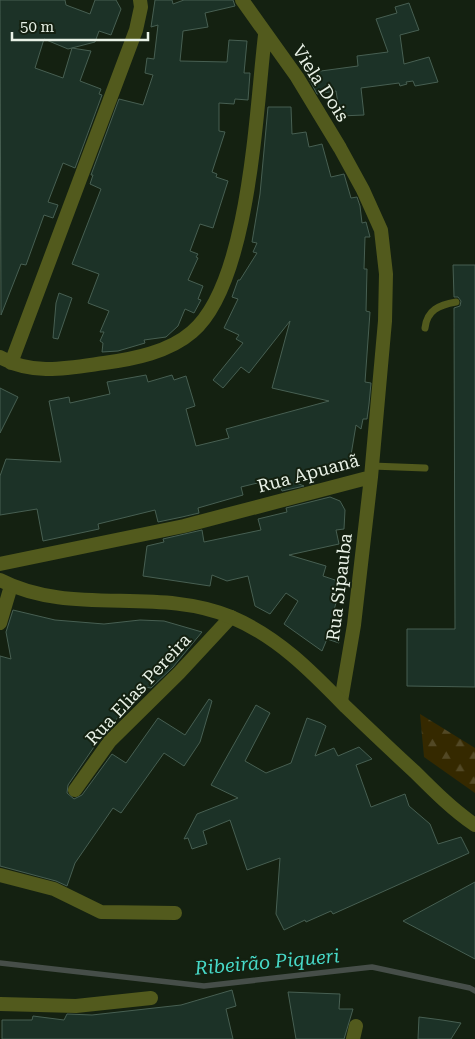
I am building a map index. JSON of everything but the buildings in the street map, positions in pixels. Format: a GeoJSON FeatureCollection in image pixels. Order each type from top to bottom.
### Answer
{"type":"FeatureCollection","features":[{"type":"Feature","properties":{"kind":"street"},"geometry":{"type":"LineString","coordinates":[[140,0],[141,8],[136,30],[6,360],[29,368],[66,369],[147,355],[179,341],[193,332],[206,318],[217,299],[244,214],[265,35]]}},
{"type":"Feature","properties":{"kind":"street","name":"Viela Dois"},"geometry":{"type":"LineString","coordinates":[[242,0],[265,35],[297,77],[364,190]]}},
{"type":"Feature","properties":{"kind":"street","name":"Rua Apuanã"},"geometry":{"type":"LineString","coordinates":[[0,564],[184,526],[372,471],[385,322],[386,274],[381,230],[364,190]]}},
{"type":"Feature","properties":{"kind":"street","name":"Rua Sipauba"},"geometry":{"type":"LineString","coordinates":[[341,701],[356,606],[372,471]]}},
{"type":"Feature","properties":{"kind":"street"},"geometry":{"type":"LineString","coordinates":[[0,623],[6,583],[44,595],[101,601],[176,603],[231,617],[255,629],[293,654],[316,674],[385,745],[475,825]]}},
{"type":"Feature","properties":{"kind":"street","name":"Rua Elias Pereira"},"geometry":{"type":"LineString","coordinates":[[76,790],[110,741],[231,617]]}},
{"type":"Feature","properties":{"kind":"street"},"geometry":{"type":"LineString","coordinates":[[0,875],[54,889],[100,912],[175,914]]}},
{"type":"Feature","properties":{"kind":"street"},"geometry":{"type":"LineString","coordinates":[[0,1004],[76,1006],[151,998]]}},
{"type":"Feature","properties":{"kind":"lane"},"geometry":{"type":"LineString","coordinates":[[425,328],[429,313],[434,309],[456,302]]}},
{"type":"Feature","properties":{"kind":"lane"},"geometry":{"type":"LineString","coordinates":[[372,471],[425,468]]}},
{"type":"Feature","properties":{"kind":"green space"},"geometry":{"type":"Polygon","coordinates":[[[420,714],[475,748],[475,793],[424,757],[420,714]]]}},
{"type":"Feature","properties":{"kind":"waterway","name":"Ribeirão Piqueri"},"geometry":{"type":"LineString","coordinates":[[0,963],[204,986],[372,967],[470,988],[475,991]]}}]}
